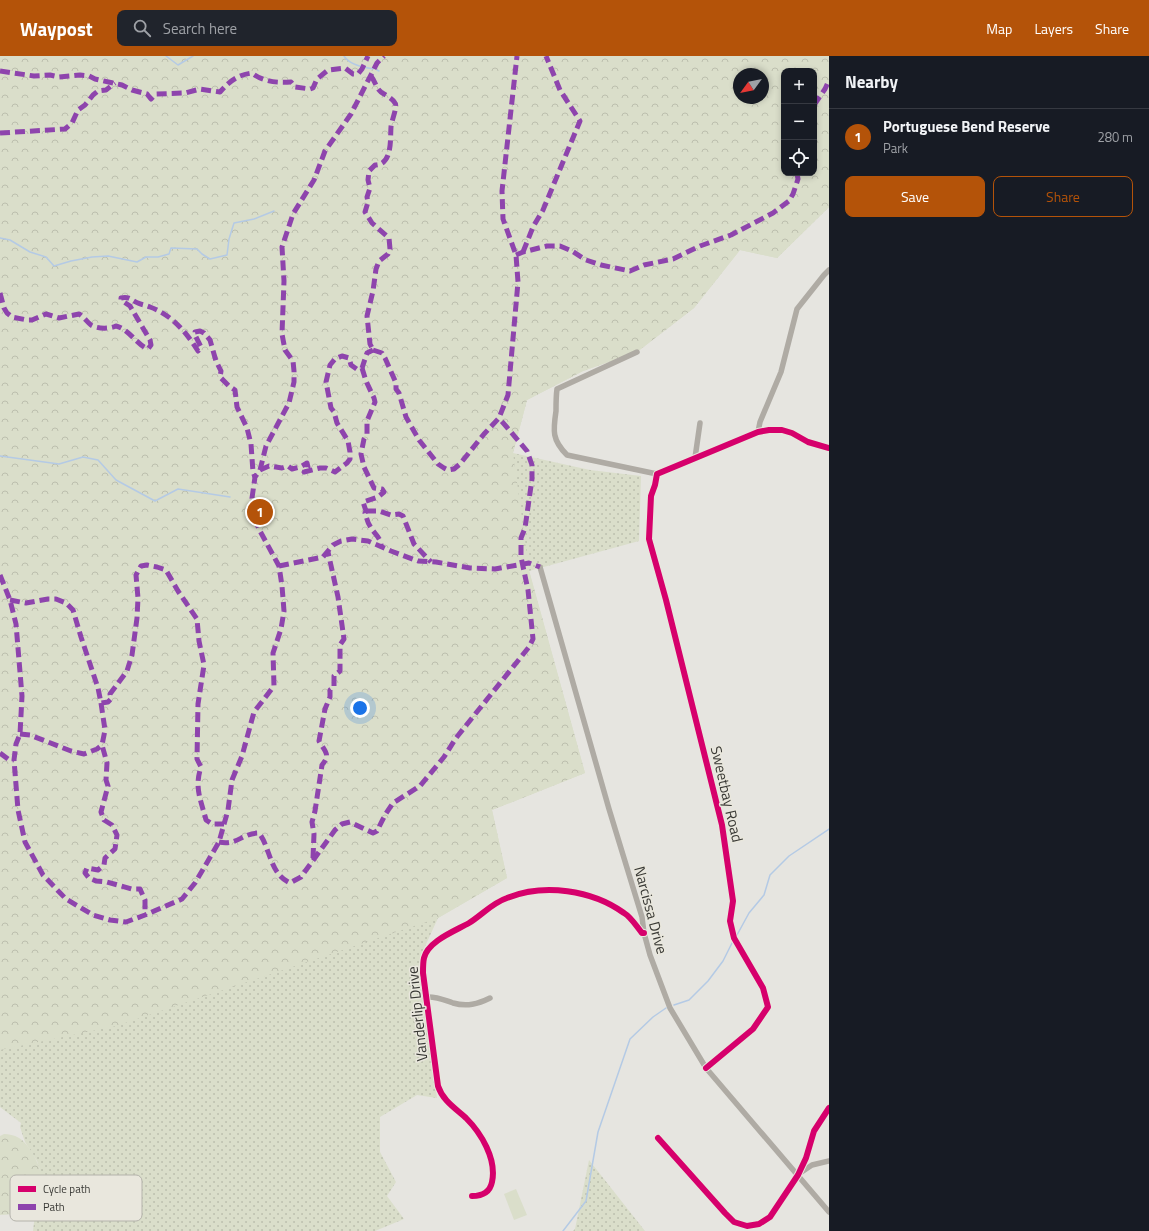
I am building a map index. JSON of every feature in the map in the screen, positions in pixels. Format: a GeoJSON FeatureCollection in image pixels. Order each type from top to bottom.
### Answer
{"type":"FeatureCollection","features":[{"type":"Feature","properties":{"kind":"street"},"geometry":{"type":"LineString","coordinates":[[758,432],[760,422],[781,372],[798,309],[829,270]]}},
{"type":"Feature","properties":{"kind":"street"},"geometry":{"type":"LineString","coordinates":[[637,352],[557,389],[554,427],[555,437],[560,447],[567,455],[657,474],[758,432],[769,430],[782,430],[792,433],[808,442],[829,448]]}},
{"type":"Feature","properties":{"kind":"street"},"geometry":{"type":"LineString","coordinates":[[695,458],[700,423]]}},
{"type":"Feature","properties":{"kind":"street","name":"Sweetbay Road"},"geometry":{"type":"LineString","coordinates":[[657,474],[651,496],[649,539],[668,607],[722,824],[733,901],[730,921],[734,938],[762,988],[768,1007],[753,1029],[706,1068]]}},
{"type":"Feature","properties":{"kind":"street","name":"Narcissa Drive"},"geometry":{"type":"LineString","coordinates":[[540,567],[642,917],[644,934],[652,961],[670,1008],[706,1068],[829,1212]]}},
{"type":"Feature","properties":{"kind":"street","name":"Vanderlip Drive"},"geometry":{"type":"LineString","coordinates":[[472,1196],[483,1195],[492,1184],[489,1154],[474,1128],[444,1099],[440,1093],[423,973],[424,958],[428,949],[434,943],[471,922],[496,903],[506,898],[531,892],[573,892],[593,897],[626,913],[644,934]]}},
{"type":"Feature","properties":{"kind":"street"},"geometry":{"type":"LineString","coordinates":[[426,997],[433,996],[455,1004],[474,1005],[490,998]]}},
{"type":"Feature","properties":{"kind":"street"},"geometry":{"type":"LineString","coordinates":[[658,1138],[734,1222],[747,1226],[759,1224],[770,1217],[798,1175],[806,1158],[814,1131],[829,1108]]}},
{"type":"Feature","properties":{"kind":"street"},"geometry":{"type":"LineString","coordinates":[[798,1175],[812,1165],[829,1161]]}},
{"type":"Feature","properties":{"kind":"green space"},"geometry":{"type":"Polygon","coordinates":[[[0,56],[829,56],[829,207],[777,258],[740,250],[694,308],[637,352],[583,371],[527,400],[513,453],[590,470],[641,476],[639,541],[529,571],[585,773],[492,810],[507,878],[438,918],[422,953],[419,966],[437,1098],[417,1095],[380,1117],[380,1152],[396,1182],[387,1196],[404,1219],[375,1231],[33,1231],[34,1221],[142,1221],[142,1175],[39,1175],[40,1170],[37,1161],[25,1142],[20,1127],[21,1123],[0,1107],[0,56]]]}},
{"type":"Feature","properties":{"kind":"green space"},"geometry":{"type":"Polygon","coordinates":[[[0,56],[829,56],[829,207],[777,258],[740,250],[694,308],[637,352],[583,371],[527,400],[513,453],[529,570],[585,773],[492,810],[507,878],[438,918],[116,1026],[0,1050],[0,56]]]}},
{"type":"Feature","properties":{"kind":"green space"},"geometry":{"type":"Polygon","coordinates":[[[10,1134],[23,1141],[30,1149],[39,1166],[41,1175],[10,1175],[10,1214],[0,1215],[0,1136],[10,1134]]]}},
{"type":"Feature","properties":{"kind":"green space"},"geometry":{"type":"Polygon","coordinates":[[[589,1160],[645,1231],[573,1231],[575,1229],[589,1160]]]}},
{"type":"Feature","properties":{"kind":"green space"},"geometry":{"type":"Polygon","coordinates":[[[516,1189],[527,1215],[514,1220],[504,1194],[516,1189]]]}},
{"type":"Feature","properties":{"kind":"waterway"},"geometry":{"type":"LineString","coordinates":[[166,56],[178,65],[193,56]]}},
{"type":"Feature","properties":{"kind":"waterway"},"geometry":{"type":"LineString","coordinates":[[344,56],[353,64],[373,69]]}},
{"type":"Feature","properties":{"kind":"waterway"},"geometry":{"type":"LineString","coordinates":[[0,238],[10,240],[30,252],[46,257],[54,266],[92,257],[108,256],[137,262],[146,257],[158,257],[169,254],[171,248],[197,249],[210,259],[227,255],[229,239],[234,223],[254,219],[274,211]]}},
{"type":"Feature","properties":{"kind":"waterway"},"geometry":{"type":"LineString","coordinates":[[0,456],[59,464],[83,457],[98,460],[116,480],[155,501],[178,489],[230,497]]}},
{"type":"Feature","properties":{"kind":"waterway"},"geometry":{"type":"LineString","coordinates":[[737,935],[749,913],[764,895],[770,875],[789,856],[829,829]]}},
{"type":"Feature","properties":{"kind":"waterway"},"geometry":{"type":"LineString","coordinates":[[674,1005],[689,1000],[708,981],[723,961],[732,943]]}},
{"type":"Feature","properties":{"kind":"waterway"},"geometry":{"type":"LineString","coordinates":[[563,1231],[586,1201],[598,1132],[630,1039],[653,1017],[666,1008]]}},
{"type":"Feature","properties":{"kind":"marked path"},"geometry":{"type":"LineString","coordinates":[[0,71],[34,76],[89,76],[147,94],[151,99],[156,94],[185,93],[200,89],[220,92],[234,79],[242,75],[252,73],[266,80],[291,82],[295,87],[310,89],[313,88],[317,79],[328,70],[345,68],[353,74],[358,74],[368,56]]}},
{"type":"Feature","properties":{"kind":"marked path"},"geometry":{"type":"LineString","coordinates":[[0,575],[10,600],[16,624],[22,696],[20,734],[16,744],[14,760],[18,810],[25,842],[43,875],[66,899],[93,915],[110,920],[126,922],[182,899],[195,883],[219,842],[228,810],[232,780],[242,756],[254,712],[274,686],[273,653],[281,629],[284,611],[282,586],[279,566],[255,520],[252,498],[255,477],[260,470],[266,446],[289,403],[294,382],[293,361],[285,350],[282,334],[284,281],[282,247],[293,214],[314,180],[325,151],[351,114],[377,63],[384,56]]}},
{"type":"Feature","properties":{"kind":"marked path"},"geometry":{"type":"LineString","coordinates":[[373,350],[382,353],[385,358],[396,383],[396,389],[399,393],[406,417],[419,440],[438,464],[448,470],[454,469],[499,418],[508,395],[518,282],[516,255],[503,219],[502,191],[517,56]]}},
{"type":"Feature","properties":{"kind":"marked path"},"geometry":{"type":"LineString","coordinates":[[523,252],[533,227],[543,210],[580,121],[560,90],[546,56]]}},
{"type":"Feature","properties":{"kind":"marked path"},"geometry":{"type":"LineString","coordinates":[[371,76],[379,90],[396,105],[391,125],[388,156],[385,161],[381,164],[375,165],[369,171],[368,180],[370,188],[365,212],[372,223],[389,238],[390,249],[388,254],[379,261],[376,269],[367,316],[370,344],[373,350]]}},
{"type":"Feature","properties":{"kind":"marked path"},"geometry":{"type":"LineString","coordinates":[[815,104],[829,80]]}},
{"type":"Feature","properties":{"kind":"marked path"},"geometry":{"type":"LineString","coordinates":[[0,133],[65,129],[72,123],[78,110],[85,105],[93,95],[98,91],[106,90],[115,83]]}},
{"type":"Feature","properties":{"kind":"marked path"},"geometry":{"type":"LineString","coordinates":[[516,255],[547,246],[560,246],[572,251],[586,260],[601,265],[630,271],[644,265],[673,259],[700,246],[731,235],[773,213],[789,201],[793,194],[798,179],[798,176]]}},
{"type":"Feature","properties":{"kind":"marked path"},"geometry":{"type":"LineString","coordinates":[[0,293],[4,308],[12,317],[32,320],[46,314],[59,318],[79,314],[94,326],[104,328],[116,326],[125,330],[140,344],[148,349],[151,345],[150,340],[130,306],[121,300],[121,298],[128,298],[158,310],[172,319],[189,337],[198,351],[201,347],[195,332],[200,331],[204,333],[210,340],[216,361],[221,371],[220,377],[235,390],[237,407],[247,428],[251,444],[253,472],[255,477]]}},
{"type":"Feature","properties":{"kind":"marked path"},"geometry":{"type":"LineString","coordinates":[[260,470],[269,466],[282,468],[288,466],[292,469],[307,463],[308,467],[304,472],[320,468],[326,468],[335,472],[347,463],[350,459],[348,441],[337,423],[334,412],[331,408],[326,382],[330,365],[335,359],[342,356],[349,358],[351,365],[358,370],[362,368],[367,353],[373,350]]}},
{"type":"Feature","properties":{"kind":"marked path"},"geometry":{"type":"LineString","coordinates":[[362,368],[375,402],[367,421],[367,434],[364,439],[361,454],[364,467],[374,488],[382,489],[384,492],[378,497],[363,502],[368,523],[379,538],[381,547]]}},
{"type":"Feature","properties":{"kind":"marked path"},"geometry":{"type":"LineString","coordinates":[[219,842],[225,843],[235,841],[248,835],[259,833],[263,839],[274,867],[283,879],[290,883],[301,877],[335,830],[342,824],[350,822],[373,833],[377,831],[393,803],[420,786],[444,757],[456,738],[529,647],[533,639],[528,590],[521,557],[521,538],[525,528],[532,479],[532,465],[527,451],[499,418]]}},
{"type":"Feature","properties":{"kind":"marked path"},"geometry":{"type":"LineString","coordinates":[[366,511],[379,511],[391,515],[399,514],[403,516],[414,544],[431,562]]}},
{"type":"Feature","properties":{"kind":"marked path"},"geometry":{"type":"LineString","coordinates":[[279,566],[323,557],[333,545],[341,541],[352,539],[368,541],[418,561],[436,562],[470,568],[495,569],[529,563],[540,567]]}},
{"type":"Feature","properties":{"kind":"marked path"},"geometry":{"type":"LineString","coordinates":[[313,858],[314,834],[312,822],[322,765],[327,755],[319,741],[325,709],[330,697],[330,690],[334,687],[334,676],[340,671],[340,645],[344,639],[338,597],[328,552]]}},
{"type":"Feature","properties":{"kind":"marked path"},"geometry":{"type":"LineString","coordinates":[[10,600],[26,603],[56,599],[66,603],[73,610],[98,688],[101,703],[108,702],[111,699],[110,694],[127,671],[132,655],[137,618],[138,598],[136,575],[141,566],[147,565],[166,570],[197,619],[199,641],[204,665],[198,704],[197,759],[201,767],[198,788],[206,820],[212,824],[224,824]]}},
{"type":"Feature","properties":{"kind":"marked path"},"geometry":{"type":"LineString","coordinates":[[101,703],[105,730],[102,745],[107,763],[106,780],[108,786],[101,812],[104,820],[112,825],[117,835],[115,849],[105,858],[104,865],[98,870],[87,868],[85,873],[89,878],[96,881],[107,882],[132,889],[140,889],[145,900],[145,915]]}},
{"type":"Feature","properties":{"kind":"marked path"},"geometry":{"type":"LineString","coordinates":[[20,734],[30,735],[71,751],[84,754],[97,749],[102,745]]}},
{"type":"Feature","properties":{"kind":"marked path"},"geometry":{"type":"LineString","coordinates":[[0,753],[8,759],[14,760]]}},
{"type":"Feature","properties":{"kind":"cycle path"},"geometry":{"type":"LineString","coordinates":[[706,1068],[753,1029],[768,1007],[763,988],[734,938],[730,921],[733,901],[722,825],[666,600],[649,539],[651,496],[657,474],[758,432],[782,430],[792,433],[808,442],[829,448]]}},
{"type":"Feature","properties":{"kind":"cycle path"},"geometry":{"type":"LineString","coordinates":[[472,1196],[482,1194],[487,1191],[491,1185],[493,1173],[492,1164],[486,1147],[477,1131],[472,1124],[446,1100],[438,1086],[423,973],[424,960],[427,952],[431,946],[443,937],[469,923],[502,900],[521,893],[536,891],[567,891],[583,894],[597,899],[611,905],[627,915],[642,933],[644,933]]}},
{"type":"Feature","properties":{"kind":"cycle path"},"geometry":{"type":"LineString","coordinates":[[658,1138],[734,1222],[747,1226],[759,1224],[770,1217],[798,1175],[806,1158],[814,1131],[829,1108]]}},
{"type":"Feature","properties":{"kind":"place","name":"Portuguese Bend Reserve"},"geometry":{"type":"Point","coordinates":[260,512]}}]}
